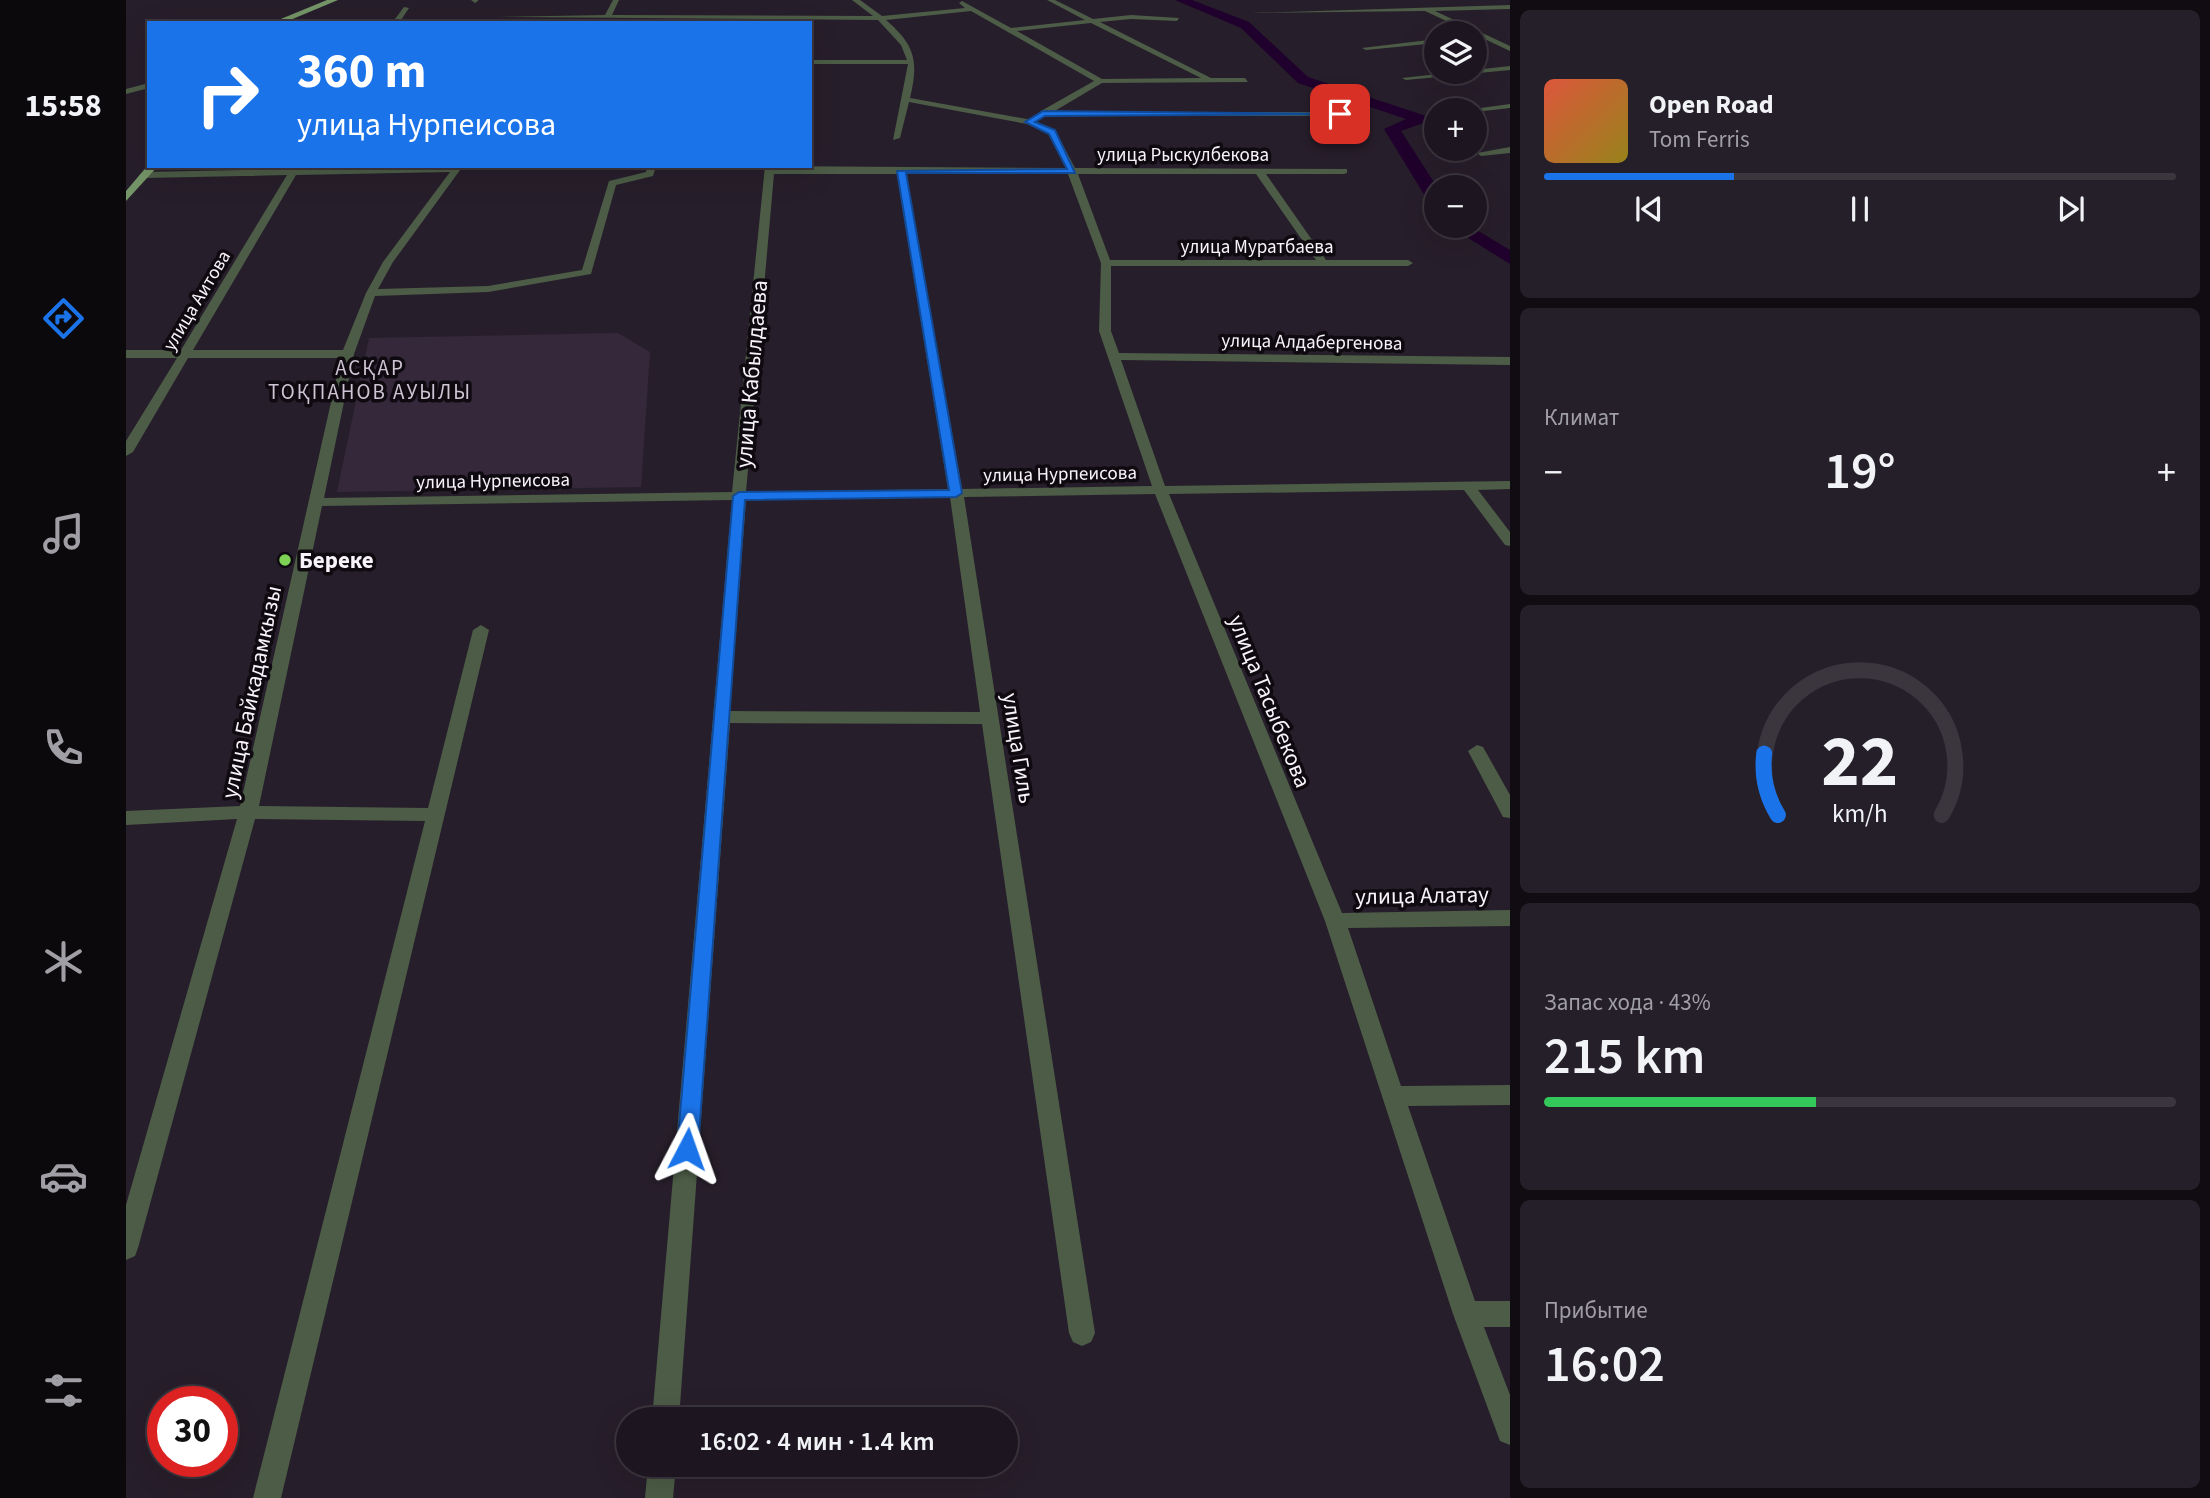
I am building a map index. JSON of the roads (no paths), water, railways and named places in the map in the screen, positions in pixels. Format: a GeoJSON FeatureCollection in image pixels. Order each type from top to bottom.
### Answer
{"type":"FeatureCollection","features":[{"type":"Feature","properties":{"kind":"main road"},"geometry":{"type":"LineString","coordinates":[[280,21],[328,1]]}},
{"type":"Feature","properties":{"kind":"main road"},"geometry":{"type":"LineString","coordinates":[[126,198],[146,171]]}},
{"type":"Feature","properties":{"kind":"street"},"geometry":{"type":"LineString","coordinates":[[608,17],[616,0]]}},
{"type":"Feature","properties":{"kind":"street"},"geometry":{"type":"LineString","coordinates":[[855,0],[883,18],[902,42],[912,62],[896,138]]}},
{"type":"Feature","properties":{"kind":"street"},"geometry":{"type":"LineString","coordinates":[[956,0],[1100,81]]}},
{"type":"Feature","properties":{"kind":"street"},"geometry":{"type":"LineString","coordinates":[[1050,0],[1211,80]]}},
{"type":"Feature","properties":{"kind":"street"},"geometry":{"type":"LineString","coordinates":[[1411,0],[1449,21]]}},
{"type":"Feature","properties":{"kind":"street"},"geometry":{"type":"LineString","coordinates":[[1254,13],[1510,7]]}},
{"type":"Feature","properties":{"kind":"street"},"geometry":{"type":"LineString","coordinates":[[396,21],[406,8]]}},
{"type":"Feature","properties":{"kind":"street"},"geometry":{"type":"LineString","coordinates":[[491,8],[498,20],[696,16],[883,18],[972,9]]}},
{"type":"Feature","properties":{"kind":"street"},"geometry":{"type":"LineString","coordinates":[[1010,30],[1131,17],[1178,19]]}},
{"type":"Feature","properties":{"kind":"street"},"geometry":{"type":"LineString","coordinates":[[1487,35],[1500,35]]}},
{"type":"Feature","properties":{"kind":"street"},"geometry":{"type":"LineString","coordinates":[[1487,40],[1510,49]]}},
{"type":"Feature","properties":{"kind":"street"},"geometry":{"type":"LineString","coordinates":[[1366,48],[1424,42]]}},
{"type":"Feature","properties":{"kind":"street"},"geometry":{"type":"LineString","coordinates":[[812,62],[912,62]]}},
{"type":"Feature","properties":{"kind":"street"},"geometry":{"type":"LineString","coordinates":[[1487,71],[1510,68]]}},
{"type":"Feature","properties":{"kind":"street"},"geometry":{"type":"LineString","coordinates":[[1406,78],[1424,76]]}},
{"type":"Feature","properties":{"kind":"street"},"geometry":{"type":"LineString","coordinates":[[1036,118],[1100,81],[1245,80]]}},
{"type":"Feature","properties":{"kind":"street"},"geometry":{"type":"LineString","coordinates":[[126,92],[147,86]]}},
{"type":"Feature","properties":{"kind":"street","name":"улица Тасыбекова"},"geometry":{"type":"LineString","coordinates":[[904,99],[1036,118],[1052,132],[1072,171],[1106,263],[1105,331],[1160,490],[1335,921],[1466,1314],[1510,1431]]}},
{"type":"Feature","properties":{"kind":"street"},"geometry":{"type":"LineString","coordinates":[[1487,108],[1510,106]]}},
{"type":"Feature","properties":{"kind":"street"},"geometry":{"type":"LineString","coordinates":[[1036,118],[1340,114]]}},
{"type":"Feature","properties":{"kind":"street"},"geometry":{"type":"LineString","coordinates":[[1487,152],[1510,150]]}},
{"type":"Feature","properties":{"kind":"street"},"geometry":{"type":"LineString","coordinates":[[146,171],[377,168]]}},
{"type":"Feature","properties":{"kind":"street","name":"улица Байкадамкызы"},"geometry":{"type":"LineString","coordinates":[[126,1248],[134,1187],[248,812],[348,354],[370,293],[388,262],[458,168]]}},
{"type":"Feature","properties":{"kind":"street"},"geometry":{"type":"LineString","coordinates":[[370,293],[488,289],[587,272],[612,183],[650,174],[652,168]]}},
{"type":"Feature","properties":{"kind":"street","name":"улица Аитова"},"geometry":{"type":"LineString","coordinates":[[126,452],[295,169]]}},
{"type":"Feature","properties":{"kind":"street","name":"улица Рыскулбекова"},"geometry":{"type":"LineString","coordinates":[[770,169],[1345,171]]}},
{"type":"Feature","properties":{"kind":"street","name":"улица Кабылдаева"},"geometry":{"type":"LineString","coordinates":[[667,1407],[739,496],[770,169]]}},
{"type":"Feature","properties":{"kind":"street","name":"улица Гиль"},"geometry":{"type":"LineString","coordinates":[[901,171],[956,493],[1082,1333]]}},
{"type":"Feature","properties":{"kind":"street"},"geometry":{"type":"LineString","coordinates":[[1259,171],[1324,264]]}},
{"type":"Feature","properties":{"kind":"street","name":"улица Муратбаева"},"geometry":{"type":"LineString","coordinates":[[1106,263],[1408,263]]}},
{"type":"Feature","properties":{"kind":"street"},"geometry":{"type":"LineString","coordinates":[[126,354],[348,354]]}},
{"type":"Feature","properties":{"kind":"street","name":"улица Алдабергенова"},"geometry":{"type":"LineString","coordinates":[[1114,356],[1510,361]]}},
{"type":"Feature","properties":{"kind":"street","name":"улица Нурпеисова"},"geometry":{"type":"LineString","coordinates":[[317,502],[1510,485]]}},
{"type":"Feature","properties":{"kind":"street"},"geometry":{"type":"LineString","coordinates":[[1468,486],[1510,542]]}},
{"type":"Feature","properties":{"kind":"street"},"geometry":{"type":"LineString","coordinates":[[267,1498],[481,630]]}},
{"type":"Feature","properties":{"kind":"street"},"geometry":{"type":"LineString","coordinates":[[722,717],[989,718]]}},
{"type":"Feature","properties":{"kind":"street"},"geometry":{"type":"LineString","coordinates":[[1477,751],[1510,812]]}},
{"type":"Feature","properties":{"kind":"street"},"geometry":{"type":"LineString","coordinates":[[126,818],[248,812],[436,815]]}},
{"type":"Feature","properties":{"kind":"street","name":"улица Алатау"},"geometry":{"type":"LineString","coordinates":[[1335,921],[1510,918]]}},
{"type":"Feature","properties":{"kind":"street"},"geometry":{"type":"LineString","coordinates":[[1395,1096],[1510,1095]]}},
{"type":"Feature","properties":{"kind":"street"},"geometry":{"type":"LineString","coordinates":[[1466,1314],[1510,1314]]}},
{"type":"Feature","properties":{"kind":"street"},"geometry":{"type":"LineString","coordinates":[[659,1498],[661,1477]]}},
{"type":"Feature","properties":{"kind":"waterway"},"geometry":{"type":"LineString","coordinates":[[1181,0],[1245,25],[1303,80],[1421,119],[1392,129],[1424,180]]}},
{"type":"Feature","properties":{"kind":"waterway"},"geometry":{"type":"LineString","coordinates":[[1478,238],[1510,258]]}},
{"type":"Feature","properties":{"kind":"place","name":"Береке"},"geometry":{"type":"Point","coordinates":[285,560]}},
{"type":"Feature","properties":{"kind":"district","name":"АСҚАР ТОҚПАНОВ АУЫЛЫ"},"geometry":{"type":"Point","coordinates":[370,380]}}]}
